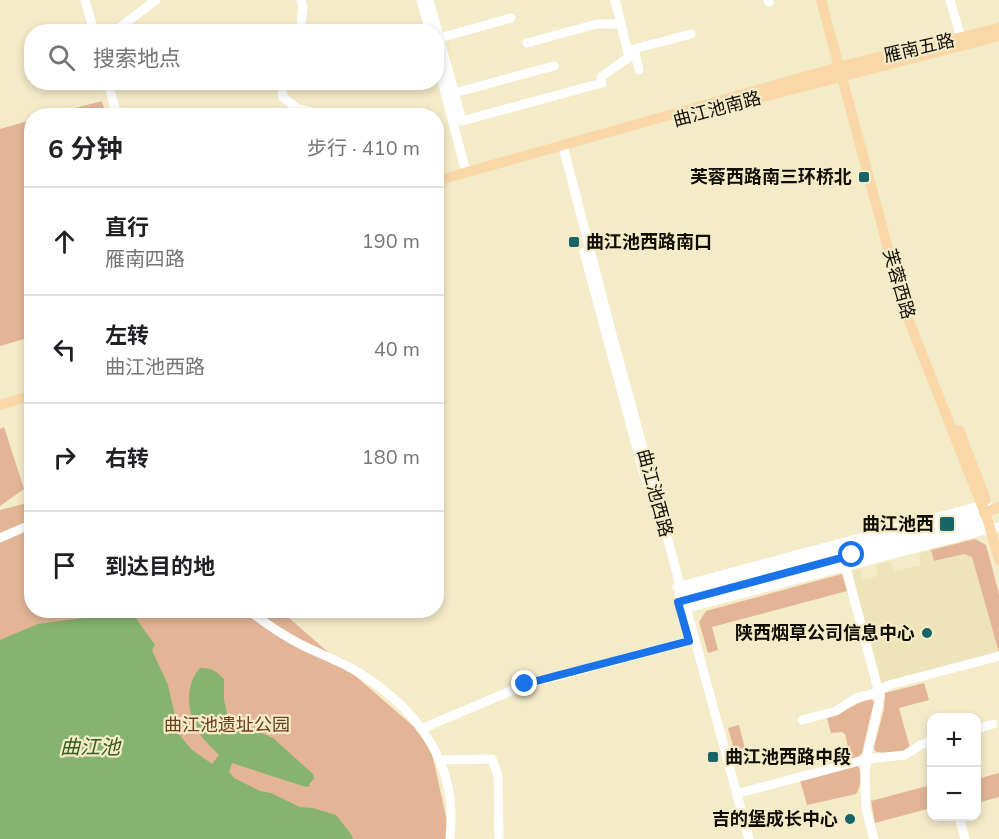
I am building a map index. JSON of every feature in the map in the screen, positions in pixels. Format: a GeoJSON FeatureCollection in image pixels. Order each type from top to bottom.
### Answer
{"type":"FeatureCollection","features":[{"type":"Feature","properties":{"kind":"main road","name":"芙蓉西路"},"geometry":{"type":"LineString","coordinates":[[821,0],[844,71]]}},
{"type":"Feature","properties":{"kind":"main road","name":"芙蓉西路"},"geometry":{"type":"LineString","coordinates":[[828,0],[905,311],[992,517],[999,560]]}},
{"type":"Feature","properties":{"kind":"main road","name":"雁南五路"},"geometry":{"type":"LineString","coordinates":[[844,71],[999,28]]}},
{"type":"Feature","properties":{"kind":"main road","name":"曲江池南路"},"geometry":{"type":"LineString","coordinates":[[444,186],[844,71],[999,36]]}},
{"type":"Feature","properties":{"kind":"main road","name":"曲江池南路"},"geometry":{"type":"LineString","coordinates":[[444,179],[562,150]]}},
{"type":"Feature","properties":{"kind":"main road"},"geometry":{"type":"LineString","coordinates":[[0,398],[24,390]]}},
{"type":"Feature","properties":{"kind":"main road"},"geometry":{"type":"LineString","coordinates":[[0,405],[24,398]]}},
{"type":"Feature","properties":{"kind":"street"},"geometry":{"type":"LineString","coordinates":[[85,0],[92,24]]}},
{"type":"Feature","properties":{"kind":"street"},"geometry":{"type":"LineString","coordinates":[[124,24],[156,0]]}},
{"type":"Feature","properties":{"kind":"street"},"geometry":{"type":"LineString","coordinates":[[301,0],[302,24]]}},
{"type":"Feature","properties":{"kind":"street"},"geometry":{"type":"LineString","coordinates":[[421,0],[428,24]]}},
{"type":"Feature","properties":{"kind":"street"},"geometry":{"type":"LineString","coordinates":[[429,0],[435,24]]}},
{"type":"Feature","properties":{"kind":"street"},"geometry":{"type":"LineString","coordinates":[[444,56],[462,121],[602,80],[629,57],[615,0]]}},
{"type":"Feature","properties":{"kind":"street"},"geometry":{"type":"LineString","coordinates":[[950,0],[960,38]]}},
{"type":"Feature","properties":{"kind":"street"},"geometry":{"type":"LineString","coordinates":[[444,37],[511,18]]}},
{"type":"Feature","properties":{"kind":"street"},"geometry":{"type":"LineString","coordinates":[[527,43],[597,24],[621,24]]}},
{"type":"Feature","properties":{"kind":"street"},"geometry":{"type":"LineString","coordinates":[[639,70],[634,49],[691,34]]}},
{"type":"Feature","properties":{"kind":"street"},"geometry":{"type":"LineString","coordinates":[[454,93],[554,66]]}},
{"type":"Feature","properties":{"kind":"street"},"geometry":{"type":"LineString","coordinates":[[444,88],[466,172]]}},
{"type":"Feature","properties":{"kind":"street"},"geometry":{"type":"LineString","coordinates":[[110,90],[115,108]]}},
{"type":"Feature","properties":{"kind":"street"},"geometry":{"type":"LineString","coordinates":[[282,90],[283,97],[297,108]]}},
{"type":"Feature","properties":{"kind":"street","name":"曲江池西路"},"geometry":{"type":"LineString","coordinates":[[562,150],[603,329],[749,839]]}},
{"type":"Feature","properties":{"kind":"street"},"geometry":{"type":"LineString","coordinates":[[680,598],[845,561],[992,517]]}},
{"type":"Feature","properties":{"kind":"street"},"geometry":{"type":"LineString","coordinates":[[680,598],[992,517]]}},
{"type":"Feature","properties":{"kind":"street"},"geometry":{"type":"LineString","coordinates":[[0,538],[24,528]]}},
{"type":"Feature","properties":{"kind":"street"},"geometry":{"type":"LineString","coordinates":[[845,561],[879,691],[878,710],[867,759],[865,797],[868,820],[874,839]]}},
{"type":"Feature","properties":{"kind":"street","name":"曲江池西路"},"geometry":{"type":"LineString","coordinates":[[680,598],[689,641],[742,839]]}},
{"type":"Feature","properties":{"kind":"street"},"geometry":{"type":"LineString","coordinates":[[259,618],[282,634],[350,668],[391,695],[408,711],[439,760],[450,798],[450,839]]}},
{"type":"Feature","properties":{"kind":"street"},"geometry":{"type":"LineString","coordinates":[[421,729],[525,684],[689,641]]}},
{"type":"Feature","properties":{"kind":"street"},"geometry":{"type":"LineString","coordinates":[[802,720],[836,711],[856,698],[879,691],[889,685],[999,656]]}},
{"type":"Feature","properties":{"kind":"street"},"geometry":{"type":"LineString","coordinates":[[981,728],[993,724]]}},
{"type":"Feature","properties":{"kind":"street"},"geometry":{"type":"LineString","coordinates":[[736,794],[867,759],[905,755],[927,743]]}},
{"type":"Feature","properties":{"kind":"street"},"geometry":{"type":"LineString","coordinates":[[439,760],[492,759],[498,776],[499,839]]}},
{"type":"Feature","properties":{"kind":"street"},"geometry":{"type":"LineString","coordinates":[[960,821],[965,839]]}},
{"type":"Feature","properties":{"kind":"shaded area"},"geometry":{"type":"Polygon","coordinates":[[[931,550],[934,561],[964,554],[972,557],[999,653],[884,690],[852,571],[860,569],[863,580],[878,576],[875,565],[891,561],[894,572],[921,565],[919,554],[931,550]]]}},
{"type":"Feature","properties":{"kind":"green space"},"geometry":{"type":"Polygon","coordinates":[[[102,101],[104,108],[76,108],[102,101]]]}},
{"type":"Feature","properties":{"kind":"green space"},"geometry":{"type":"Polygon","coordinates":[[[24,122],[24,339],[0,346],[0,129],[24,122]]]}},
{"type":"Feature","properties":{"kind":"green space"},"geometry":{"type":"Polygon","coordinates":[[[4,427],[24,489],[0,506],[0,429],[4,427]]]}},
{"type":"Feature","properties":{"kind":"green space","name":"曲江池遗址公园"},"geometry":{"type":"Polygon","coordinates":[[[24,504],[24,618],[289,618],[429,740],[451,839],[0,839],[0,510],[24,504]]]}},
{"type":"Feature","properties":{"kind":"green space"},"geometry":{"type":"Polygon","coordinates":[[[975,539],[986,545],[999,594],[999,653],[972,557],[964,554],[934,561],[931,550],[975,539]]]}},
{"type":"Feature","properties":{"kind":"green space"},"geometry":{"type":"Polygon","coordinates":[[[842,574],[847,591],[712,627],[718,650],[708,653],[699,622],[706,611],[842,574]]]}},
{"type":"Feature","properties":{"kind":"green space"},"geometry":{"type":"Polygon","coordinates":[[[924,683],[929,700],[899,708],[910,748],[893,753],[875,751],[885,693],[924,683]]]}},
{"type":"Feature","properties":{"kind":"green space"},"geometry":{"type":"Polygon","coordinates":[[[871,699],[874,702],[862,753],[858,757],[839,762],[837,756],[849,752],[845,734],[831,733],[827,718],[871,699]]]}},
{"type":"Feature","properties":{"kind":"green space"},"geometry":{"type":"Polygon","coordinates":[[[739,725],[747,757],[737,760],[728,728],[739,725]]]}},
{"type":"Feature","properties":{"kind":"green space"},"geometry":{"type":"Polygon","coordinates":[[[854,765],[858,766],[860,776],[856,794],[807,805],[800,780],[854,765]]]}},
{"type":"Feature","properties":{"kind":"green space"},"geometry":{"type":"Polygon","coordinates":[[[999,773],[999,797],[981,802],[981,778],[999,773]]]}},
{"type":"Feature","properties":{"kind":"green space"},"geometry":{"type":"Polygon","coordinates":[[[927,786],[927,809],[875,823],[871,801],[927,786]]]}},
{"type":"Feature","properties":{"kind":"water","name":"曲江池"},"geometry":{"type":"Polygon","coordinates":[[[84,618],[136,618],[155,645],[152,650],[168,685],[179,734],[191,749],[212,764],[219,755],[200,734],[192,718],[189,700],[191,683],[200,668],[216,672],[224,679],[227,714],[235,722],[273,738],[313,774],[314,779],[309,784],[310,786],[306,787],[232,763],[229,772],[234,778],[260,791],[271,793],[300,807],[313,808],[336,815],[353,839],[0,839],[0,640],[38,624],[84,618]]]}},
{"type":"Feature","properties":{"kind":"place","name":"芙蓉西路南三环桥北"},"geometry":{"type":"Point","coordinates":[864,177]}},
{"type":"Feature","properties":{"kind":"place","name":"曲江池西路南口"},"geometry":{"type":"Point","coordinates":[574,242]}},
{"type":"Feature","properties":{"kind":"place","name":"曲江池西"},"geometry":{"type":"Point","coordinates":[947,524]}},
{"type":"Feature","properties":{"kind":"place","name":"陕西烟草公司信息中心"},"geometry":{"type":"Point","coordinates":[927,633]}},
{"type":"Feature","properties":{"kind":"place","name":"曲江池西路中段"},"geometry":{"type":"Point","coordinates":[713,757]}},
{"type":"Feature","properties":{"kind":"place","name":"吉的堡成长中心"},"geometry":{"type":"Point","coordinates":[850,819]}},
{"type":"Feature","properties":{"kind":"route"},"geometry":{"type":"LineString","coordinates":[[525,684],[689,641],[678,602],[852,555]]}}]}
